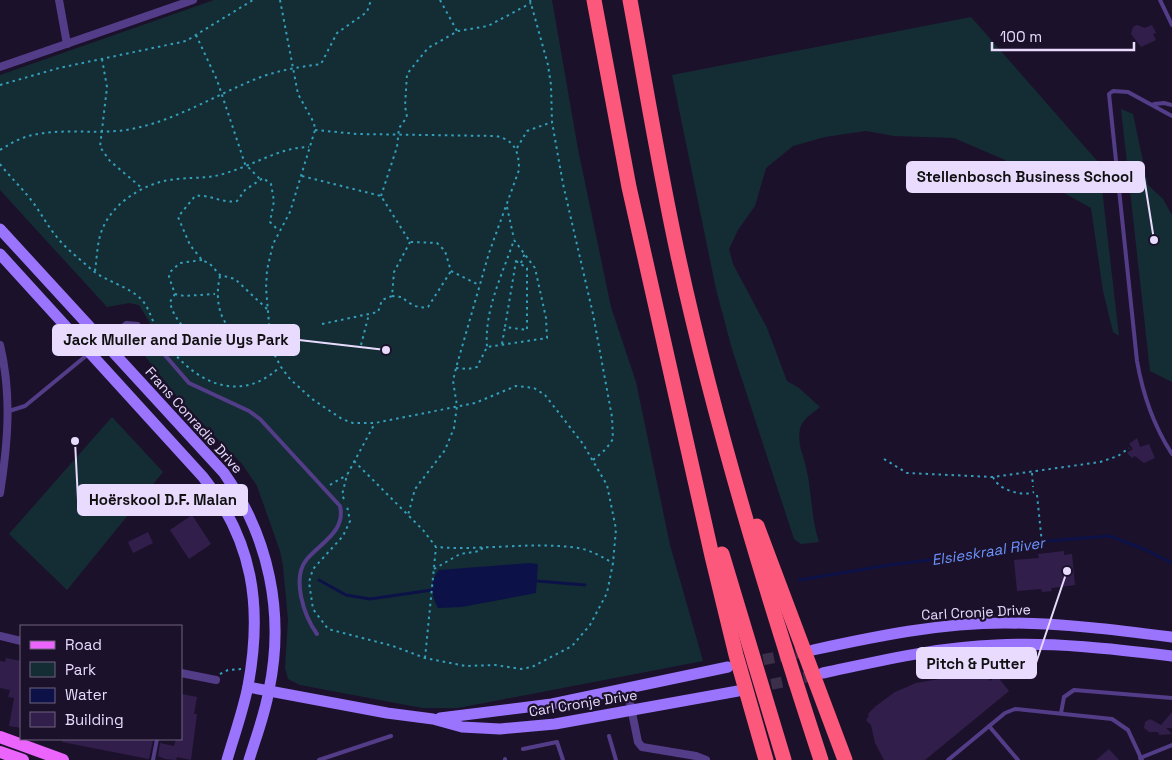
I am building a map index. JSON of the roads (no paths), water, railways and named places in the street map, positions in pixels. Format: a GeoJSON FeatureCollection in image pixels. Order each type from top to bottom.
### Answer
{"type":"FeatureCollection","features":[{"type":"Feature","properties":{"kind":"highway"},"geometry":{"type":"LineString","coordinates":[[594,0],[629,187],[734,646],[766,760]]}},
{"type":"Feature","properties":{"kind":"highway"},"geometry":{"type":"LineString","coordinates":[[630,0],[679,260],[729,458],[766,589],[821,760]]}},
{"type":"Feature","properties":{"kind":"highway"},"geometry":{"type":"LineString","coordinates":[[681,411],[784,760]]}},
{"type":"Feature","properties":{"kind":"highway"},"geometry":{"type":"LineString","coordinates":[[729,458],[845,760]]}},
{"type":"Feature","properties":{"kind":"main road","name":"Frans Conradie Drive"},"geometry":{"type":"LineString","coordinates":[[0,230],[224,473],[251,516],[269,570],[276,608],[269,691],[249,760]]}},
{"type":"Feature","properties":{"kind":"main road"},"geometry":{"type":"LineString","coordinates":[[0,254],[203,476],[220,499],[234,523],[250,570],[254,632],[248,687],[227,760]]}},
{"type":"Feature","properties":{"kind":"main road","name":"Carl Cronje Drive"},"geometry":{"type":"LineString","coordinates":[[813,650],[912,630],[1004,623],[1064,625],[1172,637]]}},
{"type":"Feature","properties":{"kind":"main road"},"geometry":{"type":"LineString","coordinates":[[823,673],[916,653],[996,644],[1073,646],[1172,656]]}},
{"type":"Feature","properties":{"kind":"main road","name":"Carl Cronje Drive"},"geometry":{"type":"LineString","coordinates":[[433,720],[552,704],[728,667]]}},
{"type":"Feature","properties":{"kind":"main road","name":"Carl Cronje Drive"},"geometry":{"type":"LineString","coordinates":[[248,687],[433,720],[462,727],[509,728],[539,726],[738,691]]}},
{"type":"Feature","properties":{"kind":"main road"},"geometry":{"type":"LineString","coordinates":[[0,737],[63,760]]}},
{"type":"Feature","properties":{"kind":"main road"},"geometry":{"type":"LineString","coordinates":[[0,752],[23,760]]}},
{"type":"Feature","properties":{"kind":"street"},"geometry":{"type":"LineString","coordinates":[[59,0],[67,44]]}},
{"type":"Feature","properties":{"kind":"street"},"geometry":{"type":"LineString","coordinates":[[0,67],[155,13],[169,4],[193,0]]}},
{"type":"Feature","properties":{"kind":"street"},"geometry":{"type":"LineString","coordinates":[[0,345],[9,411],[7,451],[0,493]]}},
{"type":"Feature","properties":{"kind":"street"},"geometry":{"type":"LineString","coordinates":[[0,636],[20,641]]}},
{"type":"Feature","properties":{"kind":"street"},"geometry":{"type":"LineString","coordinates":[[182,673],[216,680]]}},
{"type":"Feature","properties":{"kind":"street"},"geometry":{"type":"LineString","coordinates":[[627,688],[638,742],[642,747],[696,756],[706,760]]}},
{"type":"Feature","properties":{"kind":"lane"},"geometry":{"type":"LineString","coordinates":[[1160,0],[1172,25]]}},
{"type":"Feature","properties":{"kind":"lane"},"geometry":{"type":"LineString","coordinates":[[1172,116],[1164,113],[1154,104],[1128,92],[1113,91],[1109,94],[1137,361],[1148,406],[1157,429],[1172,454]]}},
{"type":"Feature","properties":{"kind":"lane"},"geometry":{"type":"LineString","coordinates":[[1154,104],[1164,103],[1172,105]]}},
{"type":"Feature","properties":{"kind":"lane"},"geometry":{"type":"LineString","coordinates":[[9,411],[25,406],[126,324],[138,324],[189,383],[198,389],[249,411],[260,419],[340,506],[341,519],[337,528],[327,541],[306,560],[301,572],[302,598],[317,634]]}},
{"type":"Feature","properties":{"kind":"lane"},"geometry":{"type":"LineString","coordinates":[[1061,713],[1064,697],[1074,690],[1172,698]]}},
{"type":"Feature","properties":{"kind":"lane"},"geometry":{"type":"LineString","coordinates":[[948,760],[1005,713],[1015,709],[1106,718],[1118,721],[1130,734],[1141,759],[1172,745]]}},
{"type":"Feature","properties":{"kind":"lane"},"geometry":{"type":"LineString","coordinates":[[989,726],[1018,760]]}},
{"type":"Feature","properties":{"kind":"lane"},"geometry":{"type":"LineString","coordinates":[[320,760],[391,736]]}},
{"type":"Feature","properties":{"kind":"lane"},"geometry":{"type":"LineString","coordinates":[[609,736],[616,760]]}},
{"type":"Feature","properties":{"kind":"lane"},"geometry":{"type":"LineString","coordinates":[[154,760],[157,740]]}},
{"type":"Feature","properties":{"kind":"lane"},"geometry":{"type":"LineString","coordinates":[[523,749],[558,742],[563,760]]}},
{"type":"Feature","properties":{"kind":"water"},"geometry":{"type":"Polygon","coordinates":[[[529,563],[538,564],[536,593],[462,607],[438,608],[432,584],[439,570],[529,563]]]}},
{"type":"Feature","properties":{"kind":"waterway","name":"Elsieskraal River"},"geometry":{"type":"LineString","coordinates":[[799,580],[889,565],[987,553],[1048,541],[1110,536],[1146,550],[1172,563]]}},
{"type":"Feature","properties":{"kind":"waterway","name":"Elsieskraal River"},"geometry":{"type":"LineString","coordinates":[[319,580],[346,595],[370,599],[432,590]]}},
{"type":"Feature","properties":{"kind":"waterway","name":"Elsieskraal River"},"geometry":{"type":"LineString","coordinates":[[537,581],[585,585]]}},
{"type":"Feature","properties":{"kind":"tunnel"},"geometry":{"type":"LineString","coordinates":[[747,663],[812,650]]}},
{"type":"Feature","properties":{"kind":"tunnel"},"geometry":{"type":"LineString","coordinates":[[739,691],[821,674]]}},
{"type":"Feature","properties":{"kind":"place","name":"Stellenbosch Business School"},"geometry":{"type":"Point","coordinates":[1154,240]}},
{"type":"Feature","properties":{"kind":"place","name":"Jack Muller and Danie Uys Park"},"geometry":{"type":"Point","coordinates":[386,350]}},
{"type":"Feature","properties":{"kind":"place","name":"Hoërskool D.F. Malan"},"geometry":{"type":"Point","coordinates":[75,441]}},
{"type":"Feature","properties":{"kind":"place","name":"Pitch & Putter"},"geometry":{"type":"Point","coordinates":[1067,571]}}]}
